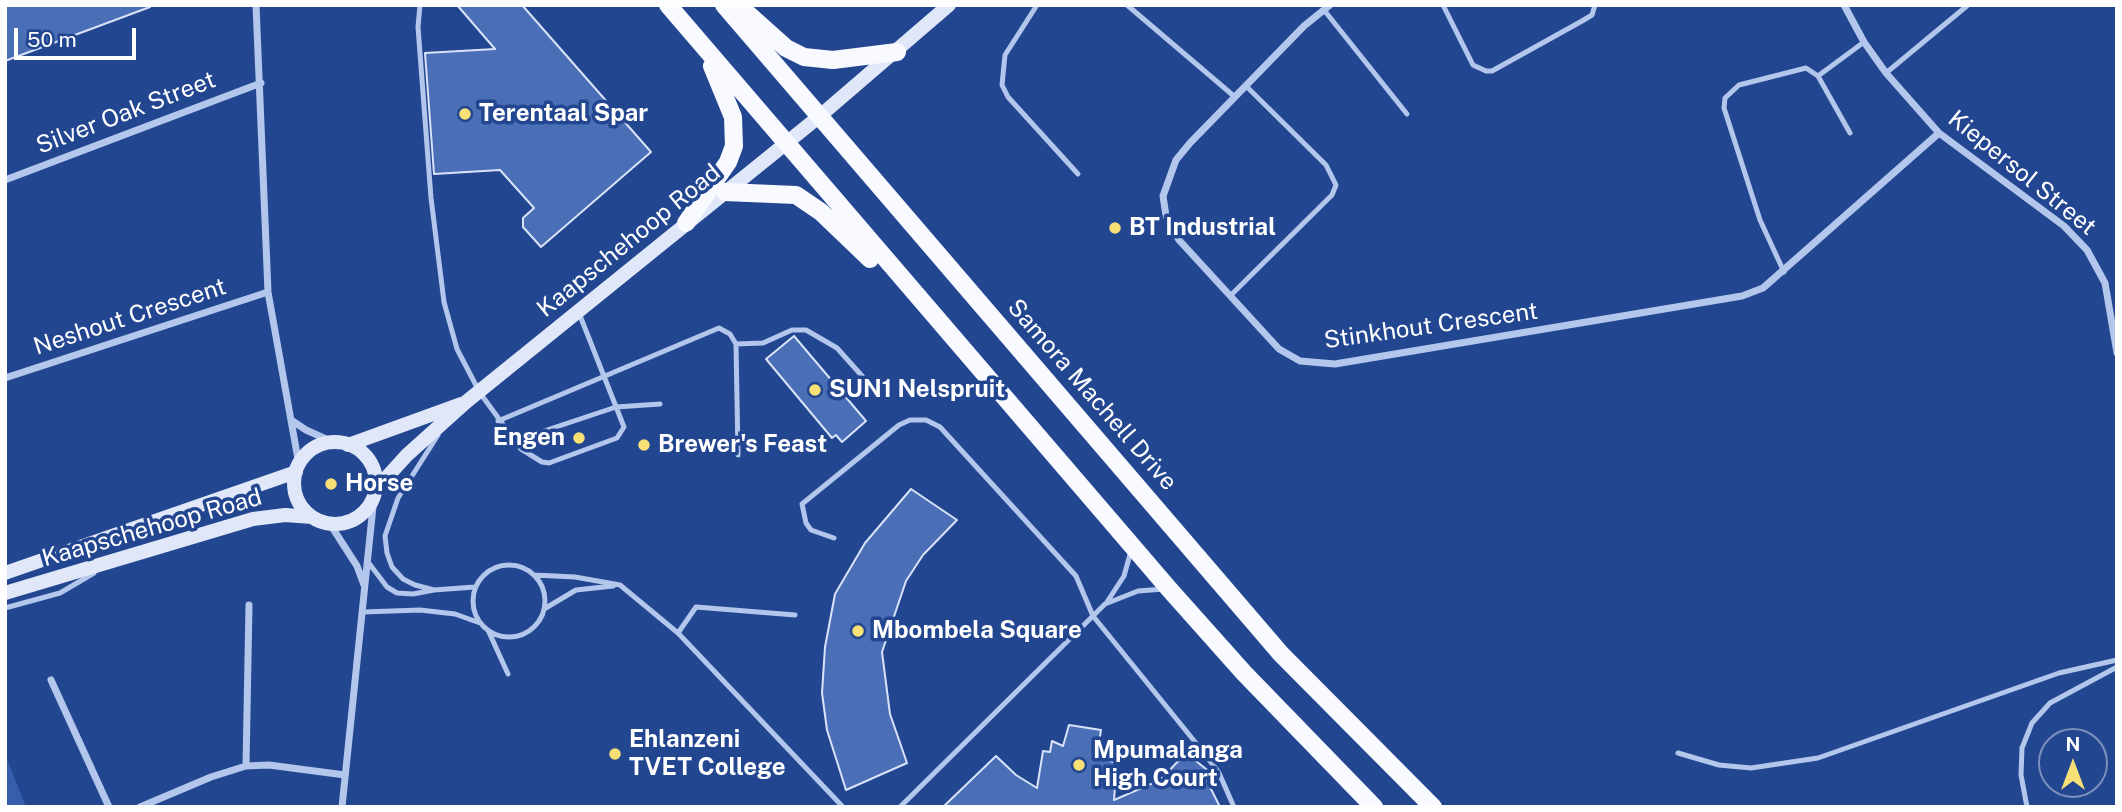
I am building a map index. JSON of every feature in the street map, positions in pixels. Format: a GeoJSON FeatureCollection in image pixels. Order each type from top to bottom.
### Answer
{"type":"FeatureCollection","features":[{"type":"Feature","properties":{"kind":"main road"},"geometry":{"type":"LineString","coordinates":[[668,5],[1170,590],[1244,673],[1374,807]]}},
{"type":"Feature","properties":{"kind":"main road","name":"Samora Machell Drive"},"geometry":{"type":"LineString","coordinates":[[724,5],[1281,654],[1433,807]]}},
{"type":"Feature","properties":{"kind":"main road"},"geometry":{"type":"LineString","coordinates":[[738,5],[786,48],[804,57],[833,60],[897,52]]}},
{"type":"Feature","properties":{"kind":"main road","name":"Kaapschehoop Road"},"geometry":{"type":"LineString","coordinates":[[466,402],[821,115],[949,5]]}},
{"type":"Feature","properties":{"kind":"main road"},"geometry":{"type":"LineString","coordinates":[[686,223],[729,163],[734,146],[733,117],[702,45]]}},
{"type":"Feature","properties":{"kind":"main road"},"geometry":{"type":"LineString","coordinates":[[725,192],[780,192],[808,201],[961,346]]}},
{"type":"Feature","properties":{"kind":"main road"},"geometry":{"type":"LineString","coordinates":[[466,402],[407,455],[357,518],[331,524],[312,517],[297,497],[298,469],[310,451],[342,444],[466,402]]}},
{"type":"Feature","properties":{"kind":"main road"},"geometry":{"type":"LineString","coordinates":[[342,444],[358,450],[373,467],[375,493]]}},
{"type":"Feature","properties":{"kind":"main road","name":"Kaapschehoop Road"},"geometry":{"type":"LineString","coordinates":[[5,573],[298,469]]}},
{"type":"Feature","properties":{"kind":"main road","name":"Kaapschehoop Road"},"geometry":{"type":"LineString","coordinates":[[5,593],[64,578],[114,560],[253,519],[285,515],[312,517]]}},
{"type":"Feature","properties":{"kind":"street"},"geometry":{"type":"LineString","coordinates":[[256,5],[268,292],[298,469]]}},
{"type":"Feature","properties":{"kind":"street","name":"Kiepersol Street"},"geometry":{"type":"LineString","coordinates":[[1844,5],[1864,43],[1886,73],[1940,133],[2064,226],[2087,250],[2105,283],[2117,353]]}},
{"type":"Feature","properties":{"kind":"street","name":"Stinkhout Crescent"},"geometry":{"type":"LineString","coordinates":[[1327,8],[1235,97],[1176,160],[1163,196],[1166,216],[1179,240],[1279,349],[1300,361],[1335,364],[1742,296],[1763,288],[1784,272],[1940,133]]}},
{"type":"Feature","properties":{"kind":"street","name":"Silver Oak Street"},"geometry":{"type":"LineString","coordinates":[[5,180],[261,83]]}},
{"type":"Feature","properties":{"kind":"street","name":"Neshout Crescent"},"geometry":{"type":"LineString","coordinates":[[5,378],[268,292]]}},
{"type":"Feature","properties":{"kind":"street"},"geometry":{"type":"LineString","coordinates":[[291,420],[306,430],[342,444]]}},
{"type":"Feature","properties":{"kind":"street"},"geometry":{"type":"LineString","coordinates":[[342,807],[375,493]]}},
{"type":"Feature","properties":{"kind":"street"},"geometry":{"type":"LineString","coordinates":[[331,524],[357,566],[365,589]]}},
{"type":"Feature","properties":{"kind":"street"},"geometry":{"type":"LineString","coordinates":[[246,766],[249,605]]}},
{"type":"Feature","properties":{"kind":"street"},"geometry":{"type":"LineString","coordinates":[[51,680],[110,807]]}},
{"type":"Feature","properties":{"kind":"street"},"geometry":{"type":"LineString","coordinates":[[140,807],[211,776],[246,766],[269,765],[345,775]]}},
{"type":"Feature","properties":{"kind":"lane"},"geometry":{"type":"LineString","coordinates":[[420,5],[419,40],[440,277],[457,349],[480,393],[514,441],[521,449],[549,463],[617,438],[624,427],[579,312]]}},
{"type":"Feature","properties":{"kind":"lane"},"geometry":{"type":"LineString","coordinates":[[1037,5],[1005,55],[1003,85],[1008,97],[1078,174]]}},
{"type":"Feature","properties":{"kind":"lane"},"geometry":{"type":"LineString","coordinates":[[1127,5],[1235,97]]}},
{"type":"Feature","properties":{"kind":"lane"},"geometry":{"type":"LineString","coordinates":[[1443,5],[1473,65],[1480,70],[1492,71],[1592,15],[1595,5]]}},
{"type":"Feature","properties":{"kind":"lane"},"geometry":{"type":"LineString","coordinates":[[1886,73],[1968,5]]}},
{"type":"Feature","properties":{"kind":"lane"},"geometry":{"type":"LineString","coordinates":[[1327,8],[1407,114]]}},
{"type":"Feature","properties":{"kind":"lane"},"geometry":{"type":"LineString","coordinates":[[1818,76],[1864,43]]}},
{"type":"Feature","properties":{"kind":"lane"},"geometry":{"type":"LineString","coordinates":[[1784,272],[1760,220],[1724,108],[1725,98],[1739,85],[1799,68],[1813,70],[1850,133]]}},
{"type":"Feature","properties":{"kind":"lane"},"geometry":{"type":"LineString","coordinates":[[1230,296],[1332,195],[1336,185],[1326,165],[1246,86]]}},
{"type":"Feature","properties":{"kind":"lane"},"geometry":{"type":"LineString","coordinates":[[498,421],[712,329],[725,330],[736,344],[738,455]]}},
{"type":"Feature","properties":{"kind":"lane"},"geometry":{"type":"LineString","coordinates":[[736,344],[763,343],[792,330],[806,330],[837,348],[880,396]]}},
{"type":"Feature","properties":{"kind":"lane"},"geometry":{"type":"LineString","coordinates":[[514,441],[616,407],[660,404]]}},
{"type":"Feature","properties":{"kind":"lane"},"geometry":{"type":"LineString","coordinates":[[434,590],[403,579],[392,567],[385,536],[398,498],[452,415]]}},
{"type":"Feature","properties":{"kind":"lane"},"geometry":{"type":"LineString","coordinates":[[834,538],[811,530],[806,523],[802,504],[899,425],[910,420],[926,420],[940,427],[1076,576],[1093,616],[1204,752],[1219,773],[1234,807]]}},
{"type":"Feature","properties":{"kind":"lane"},"geometry":{"type":"LineString","coordinates":[[900,807],[1105,604],[1124,576],[1132,545]]}},
{"type":"Feature","properties":{"kind":"lane"},"geometry":{"type":"LineString","coordinates":[[5,608],[60,593],[114,560]]}},
{"type":"Feature","properties":{"kind":"lane"},"geometry":{"type":"LineString","coordinates":[[368,562],[387,587],[397,593],[413,594],[475,587]]}},
{"type":"Feature","properties":{"kind":"lane"},"geometry":{"type":"LineString","coordinates":[[480,623],[472,600],[475,587],[487,572],[496,567],[516,566],[534,575],[575,577],[620,585],[678,633],[843,807]]}},
{"type":"Feature","properties":{"kind":"lane"},"geometry":{"type":"LineString","coordinates":[[534,575],[544,591],[544,610]]}},
{"type":"Feature","properties":{"kind":"lane"},"geometry":{"type":"LineString","coordinates":[[363,612],[420,610],[455,614],[480,623],[498,635],[518,636],[534,626],[544,610],[576,590],[620,585]]}},
{"type":"Feature","properties":{"kind":"lane"},"geometry":{"type":"LineString","coordinates":[[1105,604],[1138,591],[1170,590]]}},
{"type":"Feature","properties":{"kind":"lane"},"geometry":{"type":"LineString","coordinates":[[678,633],[696,607],[795,615]]}},
{"type":"Feature","properties":{"kind":"lane"},"geometry":{"type":"LineString","coordinates":[[488,630],[508,674]]}},
{"type":"Feature","properties":{"kind":"lane"},"geometry":{"type":"LineString","coordinates":[[1678,752],[1719,765],[1751,768],[1818,758],[2059,673],[2117,660]]}},
{"type":"Feature","properties":{"kind":"lane"},"geometry":{"type":"LineString","coordinates":[[2027,807],[2021,775],[2022,748],[2032,723],[2050,703],[2117,667]]}},
{"type":"Feature","properties":{"kind":"shaded area"},"geometry":{"type":"Polygon","coordinates":[[[5,754],[26,807],[5,807],[5,754]]]}},
{"type":"Feature","properties":{"kind":"building"},"geometry":{"type":"Polygon","coordinates":[[[5,5],[150,5],[150,7],[5,61],[5,5]]]}},
{"type":"Feature","properties":{"kind":"building"},"geometry":{"type":"Polygon","coordinates":[[[457,5],[522,5],[651,152],[541,247],[523,227],[523,218],[534,208],[500,170],[434,174],[425,53],[495,49],[457,5]]]}},
{"type":"Feature","properties":{"kind":"building","name":"SUN1 Nelspruit"},"geometry":{"type":"Polygon","coordinates":[[[794,336],[866,421],[842,442],[836,435],[832,438],[766,359],[794,336]]]}},
{"type":"Feature","properties":{"kind":"building","name":"Mbombela Square"},"geometry":{"type":"Polygon","coordinates":[[[911,489],[957,520],[923,555],[906,581],[882,652],[890,714],[907,763],[846,790],[827,730],[822,693],[825,647],[835,594],[865,543],[911,489]]]}},
{"type":"Feature","properties":{"kind":"building","name":"Mpumalanga High Court"},"geometry":{"type":"Polygon","coordinates":[[[1069,725],[1101,730],[1097,755],[1112,752],[1110,761],[1117,763],[1114,800],[1160,780],[1186,753],[1211,773],[1207,781],[1220,807],[943,807],[996,756],[1016,775],[1037,788],[1043,751],[1050,752],[1052,741],[1063,746],[1069,725]]]}},
{"type":"Feature","properties":{"kind":"place","name":"Terentaal Spar"},"geometry":{"type":"Point","coordinates":[465,114]}},
{"type":"Feature","properties":{"kind":"place","name":"BT Industrial"},"geometry":{"type":"Point","coordinates":[1115,228]}},
{"type":"Feature","properties":{"kind":"place","name":"SUN1 Nelspruit"},"geometry":{"type":"Point","coordinates":[815,390]}},
{"type":"Feature","properties":{"kind":"place","name":"Engen"},"geometry":{"type":"Point","coordinates":[579,438]}},
{"type":"Feature","properties":{"kind":"place","name":"Brewer's Feast"},"geometry":{"type":"Point","coordinates":[644,445]}},
{"type":"Feature","properties":{"kind":"place","name":"Horse"},"geometry":{"type":"Point","coordinates":[331,484]}},
{"type":"Feature","properties":{"kind":"place","name":"Mbombela Square"},"geometry":{"type":"Point","coordinates":[858,631]}},
{"type":"Feature","properties":{"kind":"place","name":"Ehlanzeni TVET College"},"geometry":{"type":"Point","coordinates":[615,754]}},
{"type":"Feature","properties":{"kind":"place","name":"Mpumalanga High Court"},"geometry":{"type":"Point","coordinates":[1079,765]}}]}
